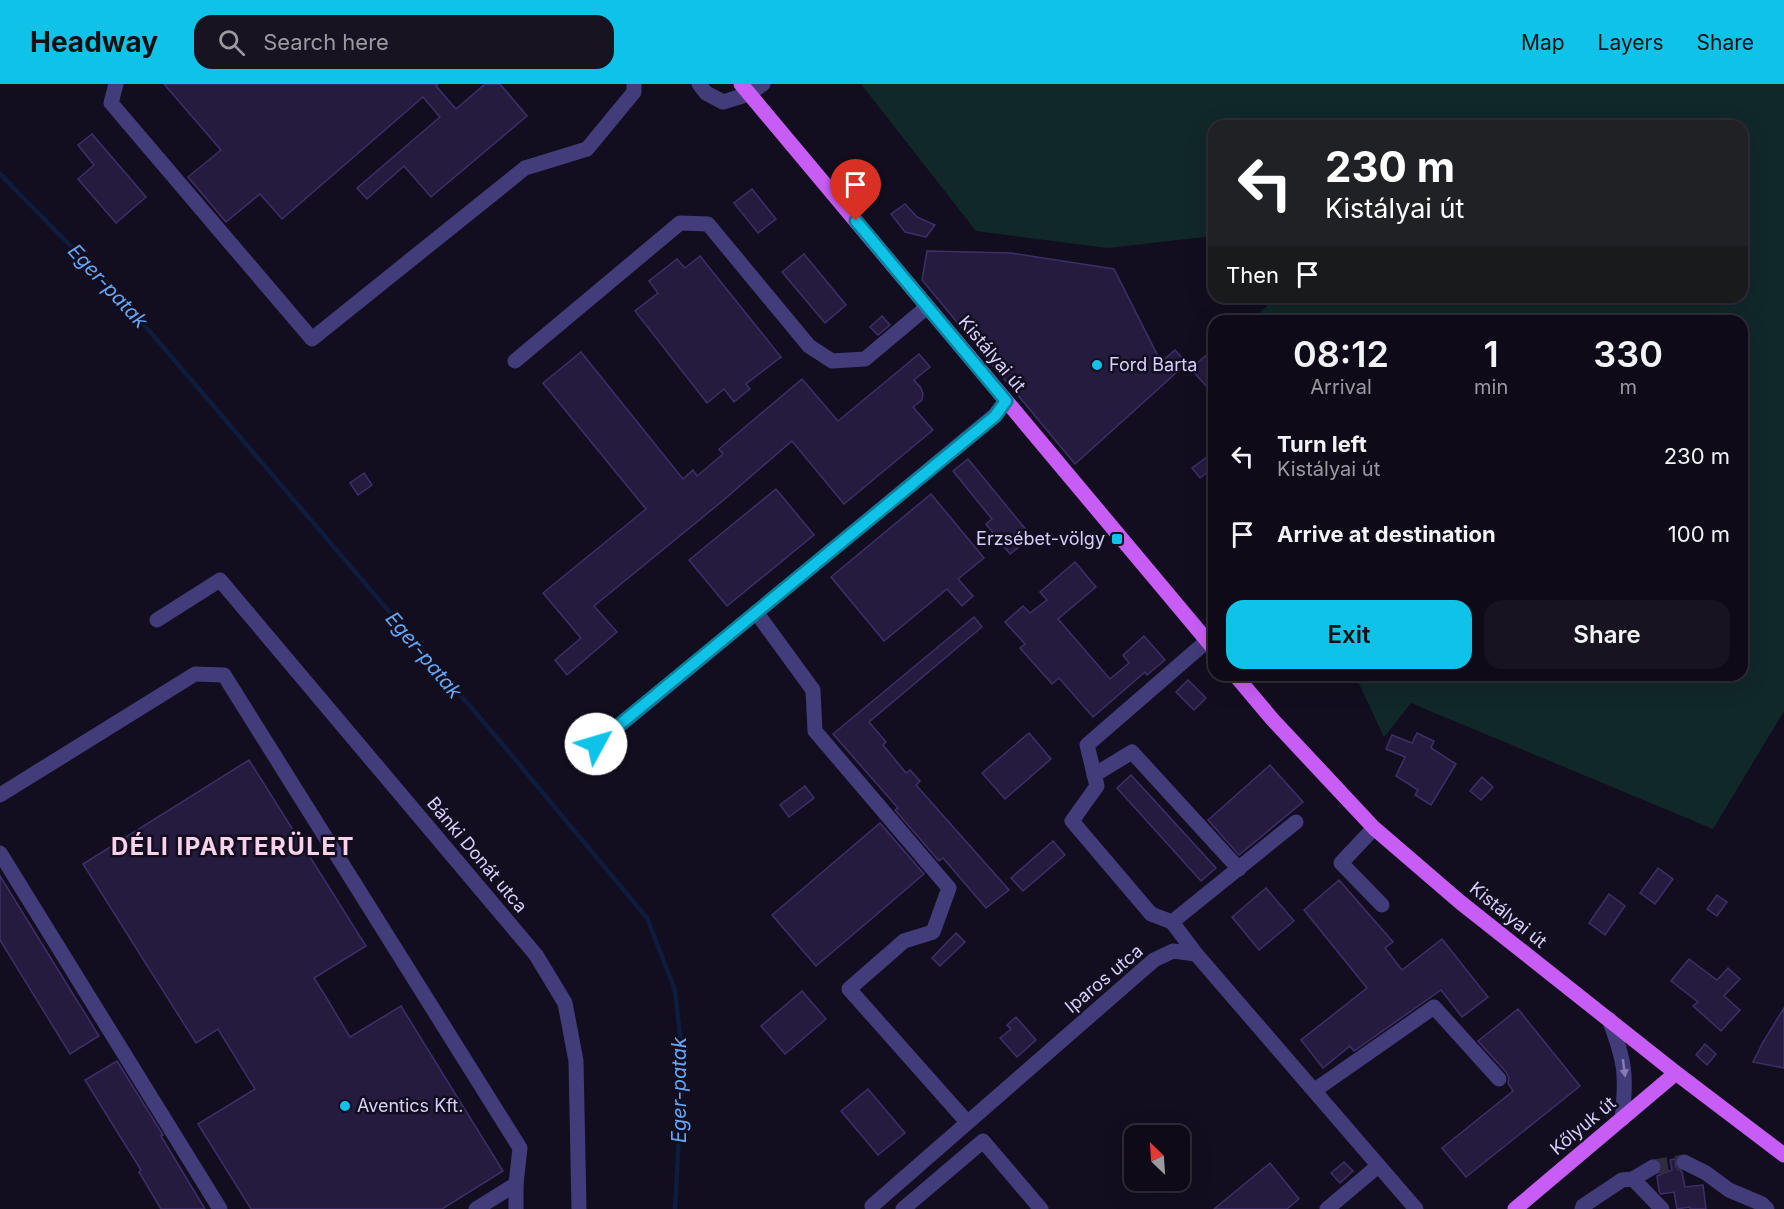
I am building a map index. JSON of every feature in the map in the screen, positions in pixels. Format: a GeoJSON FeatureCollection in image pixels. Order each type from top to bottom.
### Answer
{"type":"FeatureCollection","features":[{"type":"Feature","properties":{"kind":"main road","name":"Kistályai út"},"geometry":{"type":"LineString","coordinates":[[745,89],[1208,643]]}},
{"type":"Feature","properties":{"kind":"main road","name":"Kistályai út"},"geometry":{"type":"LineString","coordinates":[[1240,681],[1272,719],[1374,828],[1460,902],[1676,1073],[1784,1155]]}},
{"type":"Feature","properties":{"kind":"main road","name":"Kőlyuk út"},"geometry":{"type":"LineString","coordinates":[[1515,1209],[1676,1073]]}},
{"type":"Feature","properties":{"kind":"street"},"geometry":{"type":"LineString","coordinates":[[116,84],[111,103],[312,339],[525,168],[587,149],[634,92],[634,84]]}},
{"type":"Feature","properties":{"kind":"street"},"geometry":{"type":"LineString","coordinates":[[699,84],[705,93],[723,102],[745,89],[763,84]]}},
{"type":"Feature","properties":{"kind":"street"},"geometry":{"type":"LineString","coordinates":[[515,361],[681,223],[708,224],[809,346],[832,361],[865,359],[927,307]]}},
{"type":"Feature","properties":{"kind":"street"},"geometry":{"type":"LineString","coordinates":[[596,744],[995,416],[1006,401]]}},
{"type":"Feature","properties":{"kind":"street","name":"Bánki Donát utca"},"geometry":{"type":"LineString","coordinates":[[157,620],[219,579],[536,955],[565,1003],[576,1061],[579,1209]]}},
{"type":"Feature","properties":{"kind":"street"},"geometry":{"type":"LineString","coordinates":[[756,612],[813,690],[815,731],[949,888],[933,932],[904,941],[849,988],[967,1122]]}},
{"type":"Feature","properties":{"kind":"street"},"geometry":{"type":"LineString","coordinates":[[1208,647],[1087,745],[1097,786],[1072,821],[1151,914],[1172,922],[1196,954],[1416,1209]]}},
{"type":"Feature","properties":{"kind":"street"},"geometry":{"type":"LineString","coordinates":[[0,795],[195,674],[224,675],[520,1148],[516,1209]]}},
{"type":"Feature","properties":{"kind":"street"},"geometry":{"type":"LineString","coordinates":[[1094,775],[1132,752],[1239,869]]}},
{"type":"Feature","properties":{"kind":"street"},"geometry":{"type":"LineString","coordinates":[[1172,922],[1296,822]]}},
{"type":"Feature","properties":{"kind":"street"},"geometry":{"type":"LineString","coordinates":[[1374,828],[1341,863],[1382,905]]}},
{"type":"Feature","properties":{"kind":"street"},"geometry":{"type":"LineString","coordinates":[[0,853],[220,1209]]}},
{"type":"Feature","properties":{"kind":"street","name":"Iparos utca"},"geometry":{"type":"LineString","coordinates":[[872,1206],[1154,960],[1173,951],[1196,954]]}},
{"type":"Feature","properties":{"kind":"street"},"geometry":{"type":"LineString","coordinates":[[1315,1090],[1434,1007],[1499,1079]]}},
{"type":"Feature","properties":{"kind":"street"},"geometry":{"type":"LineString","coordinates":[[1609,1019],[1622,1053],[1625,1073],[1623,1119]]}},
{"type":"Feature","properties":{"kind":"street"},"geometry":{"type":"LineString","coordinates":[[903,1209],[983,1141],[1041,1209]]}},
{"type":"Feature","properties":{"kind":"street"},"geometry":{"type":"LineString","coordinates":[[1684,1162],[1706,1173],[1729,1190],[1762,1204],[1767,1209]]}},
{"type":"Feature","properties":{"kind":"street"},"geometry":{"type":"LineString","coordinates":[[1327,1209],[1378,1166]]}},
{"type":"Feature","properties":{"kind":"street"},"geometry":{"type":"LineString","coordinates":[[1582,1209],[1583,1206],[1622,1180],[1633,1179],[1653,1167]]}},
{"type":"Feature","properties":{"kind":"street"},"geometry":{"type":"LineString","coordinates":[[1633,1179],[1662,1209]]}},
{"type":"Feature","properties":{"kind":"street"},"geometry":{"type":"LineString","coordinates":[[476,1209],[516,1184]]}},
{"type":"Feature","properties":{"kind":"green space"},"geometry":{"type":"Polygon","coordinates":[[[861,84],[1784,84],[1784,711],[1713,829],[1411,703],[1384,737],[1358,681],[1748,681],[1748,315],[1257,315],[1270,303],[1748,303],[1748,120],[1208,120],[1208,237],[1108,248],[976,231],[861,84]]]}},
{"type":"Feature","properties":{"kind":"building"},"geometry":{"type":"Polygon","coordinates":[[[164,84],[438,84],[436,86],[456,109],[485,84],[500,84],[527,116],[431,197],[404,166],[367,199],[357,188],[440,117],[423,97],[282,219],[260,194],[226,222],[188,177],[221,150],[164,84]]]}},
{"type":"Feature","properties":{"kind":"building"},"geometry":{"type":"Polygon","coordinates":[[[92,134],[146,197],[116,223],[78,179],[94,165],[78,145],[92,134]]]}},
{"type":"Feature","properties":{"kind":"building"},"geometry":{"type":"Polygon","coordinates":[[[752,189],[776,219],[758,233],[734,203],[752,189]]]}},
{"type":"Feature","properties":{"kind":"building"},"geometry":{"type":"Polygon","coordinates":[[[905,204],[917,217],[935,225],[926,237],[905,232],[891,214],[905,204]]]}},
{"type":"Feature","properties":{"kind":"building"},"geometry":{"type":"Polygon","coordinates":[[[927,251],[1011,253],[1114,269],[1161,362],[1175,350],[1187,363],[1075,464],[922,280],[927,251]]]}},
{"type":"Feature","properties":{"kind":"building"},"geometry":{"type":"Polygon","coordinates":[[[804,254],[846,305],[825,323],[782,272],[804,254]]]}},
{"type":"Feature","properties":{"kind":"building"},"geometry":{"type":"Polygon","coordinates":[[[700,256],[781,357],[746,384],[750,389],[734,402],[724,389],[707,403],[635,311],[658,293],[649,281],[677,259],[685,268],[700,256]]]}},
{"type":"Feature","properties":{"kind":"building"},"geometry":{"type":"Polygon","coordinates":[[[882,316],[890,325],[878,335],[870,327],[882,316]]]}},
{"type":"Feature","properties":{"kind":"building"},"geometry":{"type":"Polygon","coordinates":[[[581,352],[683,479],[693,470],[697,476],[723,454],[719,449],[802,379],[838,421],[919,354],[930,367],[914,380],[923,394],[922,400],[913,407],[933,430],[844,504],[792,441],[594,606],[617,632],[567,675],[555,660],[581,638],[543,593],[646,509],[543,383],[581,352]]]}},
{"type":"Feature","properties":{"kind":"building"},"geometry":{"type":"Polygon","coordinates":[[[1205,356],[1208,359],[1208,386],[1207,387],[1191,369],[1205,356]]]}},
{"type":"Feature","properties":{"kind":"building"},"geometry":{"type":"Polygon","coordinates":[[[1208,458],[1208,472],[1200,478],[1192,468],[1208,458]]]}},
{"type":"Feature","properties":{"kind":"building"},"geometry":{"type":"Polygon","coordinates":[[[968,459],[1032,537],[1010,554],[986,524],[992,519],[953,471],[968,459]]]}},
{"type":"Feature","properties":{"kind":"building"},"geometry":{"type":"Polygon","coordinates":[[[364,473],[372,485],[358,495],[350,483],[364,473]]]}},
{"type":"Feature","properties":{"kind":"building"},"geometry":{"type":"Polygon","coordinates":[[[776,489],[814,535],[727,606],[689,560],[776,489]]]}},
{"type":"Feature","properties":{"kind":"building"},"geometry":{"type":"Polygon","coordinates":[[[931,494],[984,558],[958,579],[973,596],[962,606],[947,589],[884,641],[831,577],[931,494]]]}},
{"type":"Feature","properties":{"kind":"building"},"geometry":{"type":"Polygon","coordinates":[[[1075,562],[1096,587],[1058,619],[1110,679],[1129,663],[1123,655],[1144,636],[1165,660],[1147,675],[1145,672],[1093,717],[1059,678],[1052,684],[1020,648],[1025,644],[1005,622],[1023,606],[1030,613],[1047,600],[1040,592],[1075,562]]]}},
{"type":"Feature","properties":{"kind":"building"},"geometry":{"type":"Polygon","coordinates":[[[974,617],[982,627],[869,722],[886,742],[883,745],[906,773],[910,770],[920,781],[916,785],[1009,890],[986,908],[943,858],[939,861],[895,810],[898,808],[833,734],[974,617]]]}},
{"type":"Feature","properties":{"kind":"building"},"geometry":{"type":"Polygon","coordinates":[[[1188,680],[1206,698],[1194,710],[1176,692],[1188,680]]]}},
{"type":"Feature","properties":{"kind":"building"},"geometry":{"type":"Polygon","coordinates":[[[1029,733],[1051,759],[1005,799],[982,773],[1029,733]]]}},
{"type":"Feature","properties":{"kind":"building"},"geometry":{"type":"Polygon","coordinates":[[[1417,733],[1434,741],[1431,748],[1456,764],[1431,805],[1415,795],[1418,790],[1396,776],[1405,757],[1386,749],[1392,735],[1412,743],[1417,733]]]}},
{"type":"Feature","properties":{"kind":"building"},"geometry":{"type":"Polygon","coordinates":[[[249,760],[366,946],[314,978],[350,1037],[401,1006],[503,1171],[442,1209],[251,1209],[198,1124],[255,1089],[218,1029],[196,1043],[83,864],[249,760]]]}},
{"type":"Feature","properties":{"kind":"building"},"geometry":{"type":"Polygon","coordinates":[[[1270,765],[1303,802],[1239,855],[1208,820],[1270,765]]]}},
{"type":"Feature","properties":{"kind":"building"},"geometry":{"type":"Polygon","coordinates":[[[1131,775],[1216,868],[1201,881],[1117,788],[1131,775]]]}},
{"type":"Feature","properties":{"kind":"building"},"geometry":{"type":"Polygon","coordinates":[[[1482,777],[1493,787],[1481,800],[1470,791],[1482,777]]]}},
{"type":"Feature","properties":{"kind":"building"},"geometry":{"type":"Polygon","coordinates":[[[805,786],[814,798],[789,817],[780,805],[805,786]]]}},
{"type":"Feature","properties":{"kind":"building"},"geometry":{"type":"Polygon","coordinates":[[[880,823],[924,874],[816,966],[772,915],[880,823]]]}},
{"type":"Feature","properties":{"kind":"building"},"geometry":{"type":"Polygon","coordinates":[[[1053,841],[1065,855],[1023,891],[1011,878],[1053,841]]]}},
{"type":"Feature","properties":{"kind":"building"},"geometry":{"type":"Polygon","coordinates":[[[1658,868],[1673,879],[1655,904],[1640,893],[1658,868]]]}},
{"type":"Feature","properties":{"kind":"building"},"geometry":{"type":"Polygon","coordinates":[[[0,876],[99,1036],[70,1054],[0,940],[0,876]]]}},
{"type":"Feature","properties":{"kind":"building"},"geometry":{"type":"Polygon","coordinates":[[[1339,880],[1393,942],[1385,948],[1402,970],[1442,939],[1488,997],[1462,1017],[1441,990],[1354,1051],[1350,1046],[1323,1068],[1301,1040],[1367,988],[1304,910],[1339,880]]]}},
{"type":"Feature","properties":{"kind":"building"},"geometry":{"type":"Polygon","coordinates":[[[1266,888],[1294,921],[1259,950],[1232,917],[1266,888]]]}},
{"type":"Feature","properties":{"kind":"building"},"geometry":{"type":"Polygon","coordinates":[[[1609,894],[1625,906],[1605,935],[1589,923],[1609,894]]]}},
{"type":"Feature","properties":{"kind":"building"},"geometry":{"type":"Polygon","coordinates":[[[1717,895],[1727,902],[1717,916],[1707,909],[1717,895]]]}},
{"type":"Feature","properties":{"kind":"building"},"geometry":{"type":"Polygon","coordinates":[[[956,933],[965,942],[940,966],[932,958],[956,933]]]}},
{"type":"Feature","properties":{"kind":"building"},"geometry":{"type":"Polygon","coordinates":[[[1689,959],[1717,980],[1728,968],[1740,979],[1724,996],[1740,1010],[1721,1031],[1693,1006],[1698,1002],[1671,981],[1689,959]]]}},
{"type":"Feature","properties":{"kind":"building"},"geometry":{"type":"Polygon","coordinates":[[[802,991],[826,1019],[785,1054],[761,1026],[802,991]]]}},
{"type":"Feature","properties":{"kind":"building"},"geometry":{"type":"Polygon","coordinates":[[[1784,1008],[1784,1068],[1753,1062],[1763,1042],[1784,1008]]]}},
{"type":"Feature","properties":{"kind":"building"},"geometry":{"type":"Polygon","coordinates":[[[1518,1009],[1580,1086],[1466,1177],[1442,1148],[1513,1091],[1508,1083],[1509,1078],[1506,1072],[1478,1041],[1518,1009]]]}},
{"type":"Feature","properties":{"kind":"building"},"geometry":{"type":"Polygon","coordinates":[[[1016,1017],[1036,1040],[1017,1057],[1000,1038],[1011,1029],[1007,1025],[1016,1017]]]}},
{"type":"Feature","properties":{"kind":"building"},"geometry":{"type":"Polygon","coordinates":[[[1705,1044],[1716,1054],[1707,1065],[1696,1055],[1705,1044]]]}},
{"type":"Feature","properties":{"kind":"building"},"geometry":{"type":"Polygon","coordinates":[[[117,1061],[205,1209],[161,1209],[139,1172],[141,1170],[85,1080],[117,1061]]]}},
{"type":"Feature","properties":{"kind":"building"},"geometry":{"type":"Polygon","coordinates":[[[868,1089],[905,1133],[878,1155],[841,1111],[868,1089]]]}},
{"type":"Feature","properties":{"kind":"building"},"geometry":{"type":"Polygon","coordinates":[[[1675,1159],[1676,1167],[1682,1172],[1685,1187],[1703,1185],[1706,1209],[1690,1209],[1690,1207],[1677,1209],[1674,1192],[1661,1194],[1659,1191],[1657,1176],[1672,1170],[1670,1160],[1675,1159]]]}},
{"type":"Feature","properties":{"kind":"building"},"geometry":{"type":"Polygon","coordinates":[[[1344,1162],[1353,1171],[1340,1183],[1331,1173],[1344,1162]]]}},
{"type":"Feature","properties":{"kind":"building"},"geometry":{"type":"Polygon","coordinates":[[[1270,1163],[1299,1199],[1287,1209],[1214,1209],[1270,1163]]]}},
{"type":"Feature","properties":{"kind":"waterway","name":"Eger-patak"},"geometry":{"type":"LineString","coordinates":[[0,174],[117,293],[504,746],[647,918],[675,990],[683,1063],[675,1209]]}},
{"type":"Feature","properties":{"kind":"tunnel"},"geometry":{"type":"LineString","coordinates":[[1653,1167],[1684,1162]]}},
{"type":"Feature","properties":{"kind":"place","name":"Ford Barta"},"geometry":{"type":"Point","coordinates":[1097,365]}},
{"type":"Feature","properties":{"kind":"place","name":"Erzsébet-völgy"},"geometry":{"type":"Point","coordinates":[1117,539]}},
{"type":"Feature","properties":{"kind":"place","name":"Aventics Kft."},"geometry":{"type":"Point","coordinates":[345,1106]}},
{"type":"Feature","properties":{"kind":"district","name":"DÉLI IPARTERÜLET"},"geometry":{"type":"Point","coordinates":[233,847]}},
{"type":"Feature","properties":{"kind":"route"},"geometry":{"type":"LineString","coordinates":[[596,744],[995,416],[1006,401],[856,221]]}}]}
